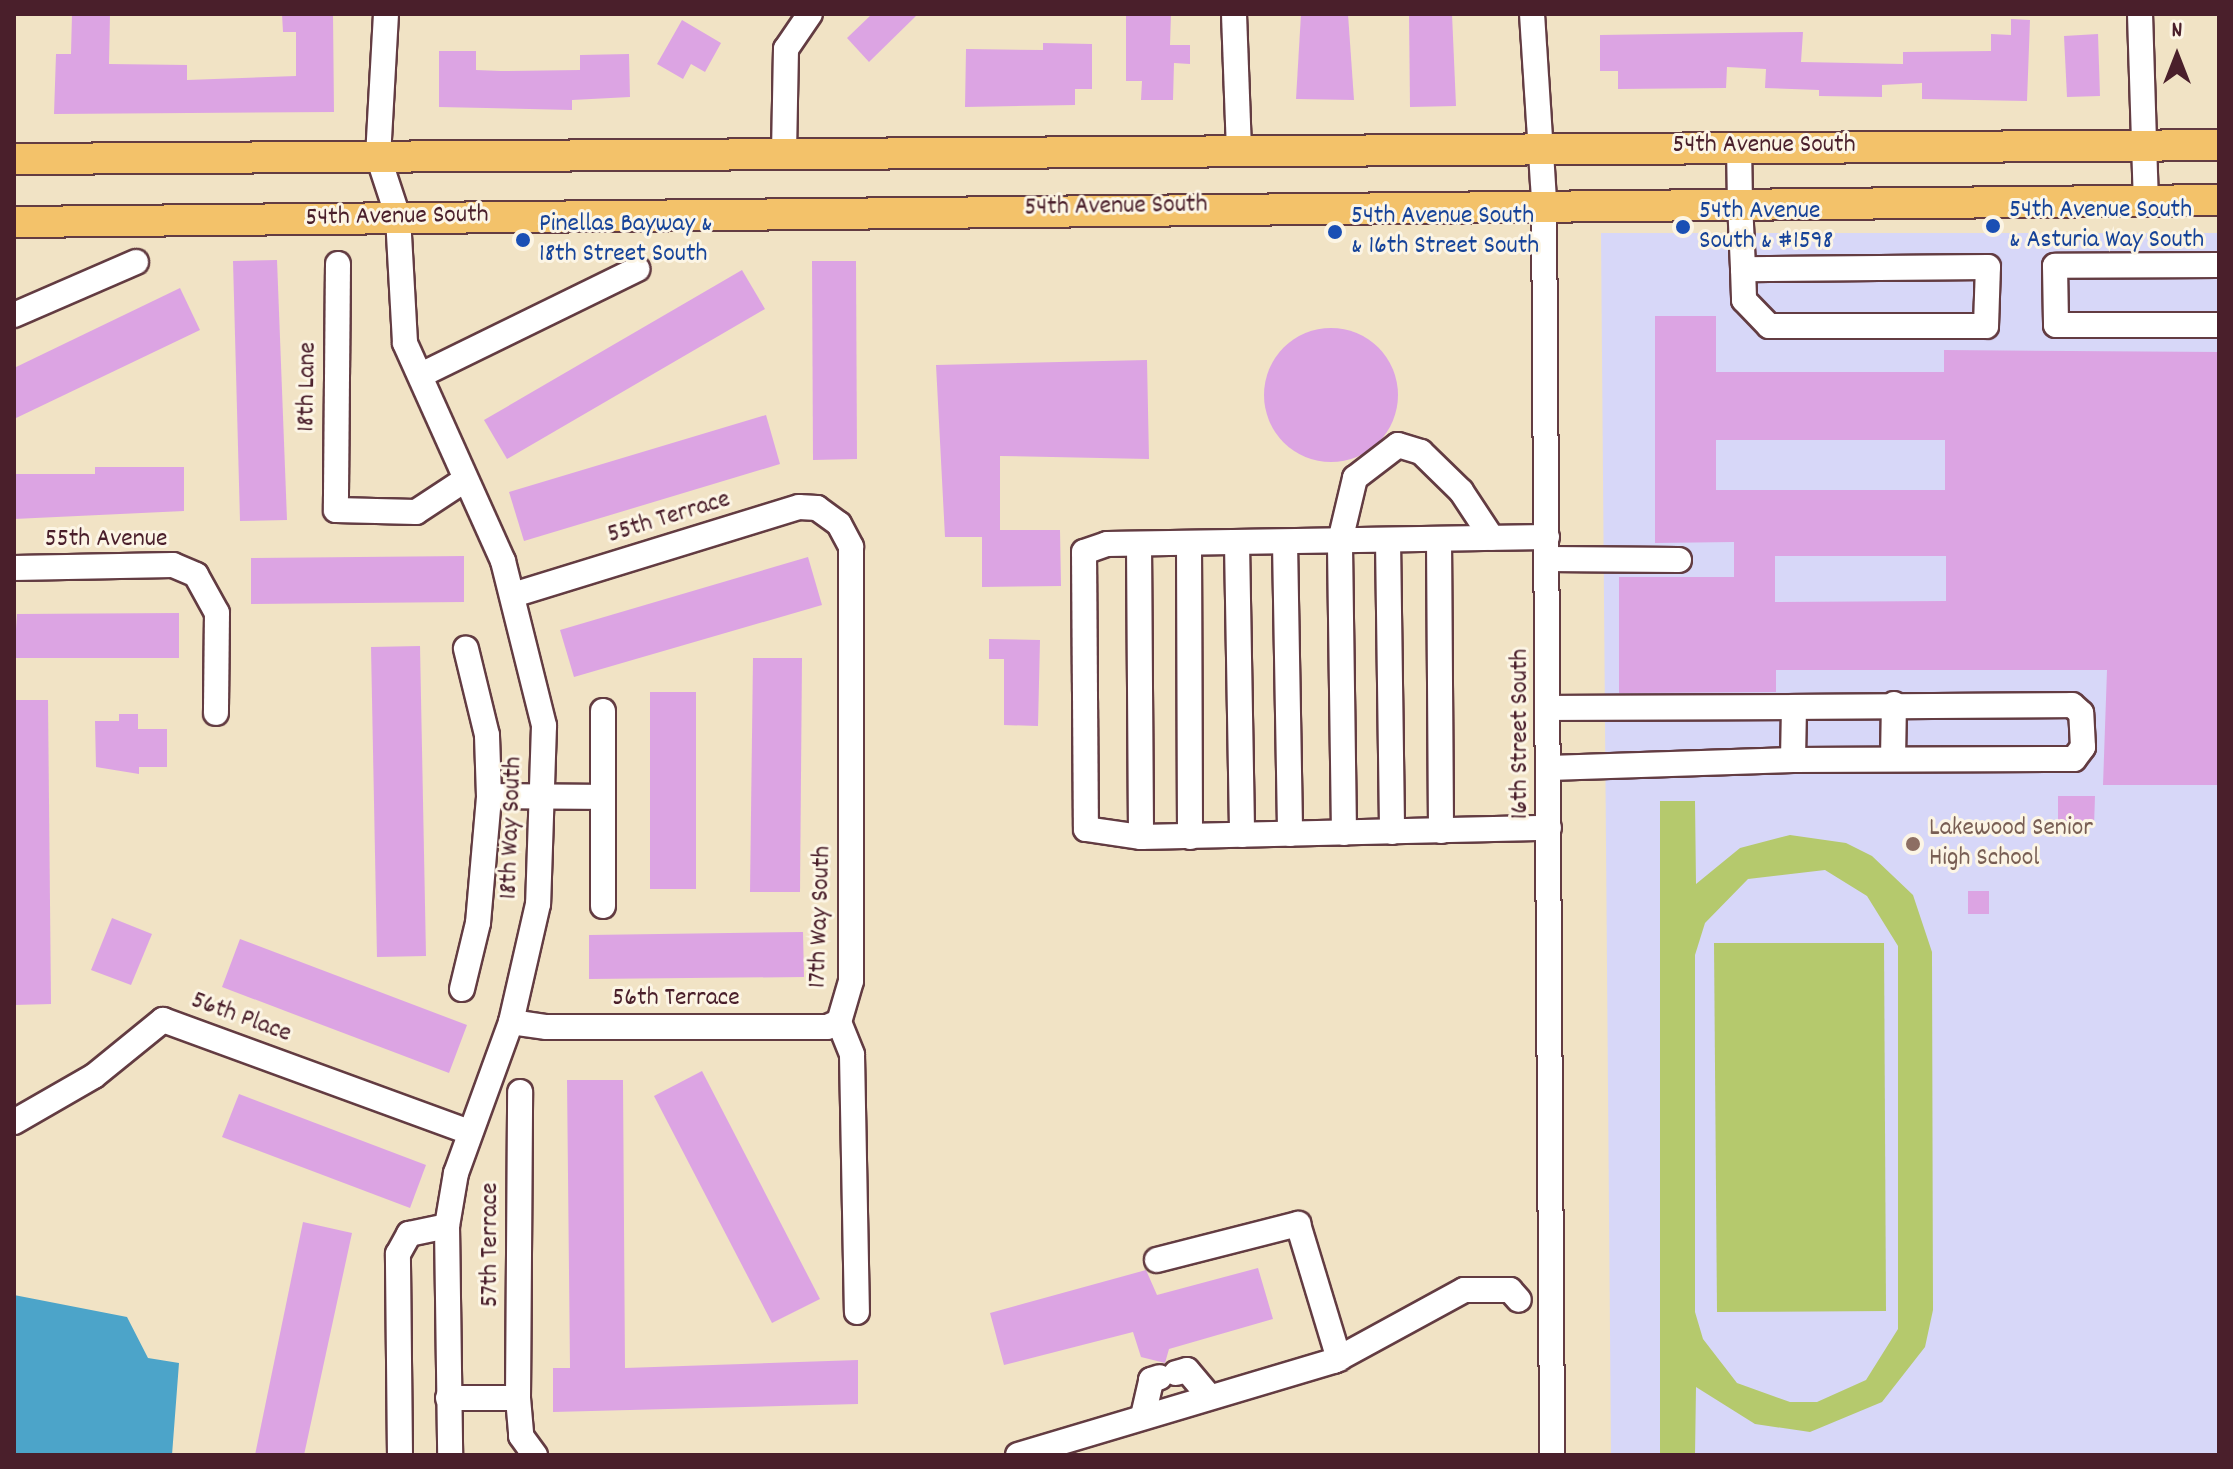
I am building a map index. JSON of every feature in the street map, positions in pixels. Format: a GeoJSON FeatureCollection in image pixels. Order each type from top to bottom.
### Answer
{"type":"FeatureCollection","features":[{"type":"Feature","properties":{"kind":"main road","name":"54th Avenue South"},"geometry":{"type":"LineString","coordinates":[[14,159],[1542,146],[2219,145]]}},
{"type":"Feature","properties":{"kind":"main road","name":"54th Avenue South"},"geometry":{"type":"LineString","coordinates":[[14,222],[1544,202],[2219,200]]}},
{"type":"Feature","properties":{"kind":"street"},"geometry":{"type":"LineString","coordinates":[[378,156],[386,14]]}},
{"type":"Feature","properties":{"kind":"street"},"geometry":{"type":"LineString","coordinates":[[784,153],[786,49],[810,14]]}},
{"type":"Feature","properties":{"kind":"street"},"geometry":{"type":"LineString","coordinates":[[1234,14],[1239,148]]}},
{"type":"Feature","properties":{"kind":"street","name":"16th Street South"},"geometry":{"type":"LineString","coordinates":[[1532,14],[1544,202],[1552,1455]]}},
{"type":"Feature","properties":{"kind":"street"},"geometry":{"type":"LineString","coordinates":[[2140,14],[2146,200]]}},
{"type":"Feature","properties":{"kind":"street"},"geometry":{"type":"LineString","coordinates":[[1739,146],[1744,300],[1769,326],[1986,326],[1988,267],[1743,269]]}},
{"type":"Feature","properties":{"kind":"street","name":"18th Way South"},"geometry":{"type":"LineString","coordinates":[[378,156],[398,217],[405,343],[513,595],[544,726],[538,904],[511,1022],[469,1132],[447,1226],[450,1455]]}},
{"type":"Feature","properties":{"kind":"street"},"geometry":{"type":"LineString","coordinates":[[14,315],[136,262]]}},
{"type":"Feature","properties":{"kind":"street","name":"18th Lane"},"geometry":{"type":"LineString","coordinates":[[338,264],[336,510],[416,512],[463,481]]}},
{"type":"Feature","properties":{"kind":"street"},"geometry":{"type":"LineString","coordinates":[[2219,265],[2055,266],[2056,325],[2219,325]]}},
{"type":"Feature","properties":{"kind":"street"},"geometry":{"type":"LineString","coordinates":[[421,375],[637,269]]}},
{"type":"Feature","properties":{"kind":"street"},"geometry":{"type":"LineString","coordinates":[[1344,833],[1340,541],[1355,478],[1398,445],[1421,452],[1461,491],[1492,538]]}},
{"type":"Feature","properties":{"kind":"street","name":"55th Terrace"},"geometry":{"type":"LineString","coordinates":[[513,595],[799,507],[817,508],[839,524]]}},
{"type":"Feature","properties":{"kind":"street","name":"17th Way South"},"geometry":{"type":"LineString","coordinates":[[839,524],[851,547],[851,981],[839,1022],[852,1055],[857,1312]]}},
{"type":"Feature","properties":{"kind":"street"},"geometry":{"type":"LineString","coordinates":[[1549,828],[1190,837],[1141,837],[1086,829],[1084,552],[1107,544],[1492,538],[1547,548],[1679,560]]}},
{"type":"Feature","properties":{"kind":"street"},"geometry":{"type":"LineString","coordinates":[[1439,539],[1441,831]]}},
{"type":"Feature","properties":{"kind":"street"},"geometry":{"type":"LineString","coordinates":[[1388,540],[1392,832]]}},
{"type":"Feature","properties":{"kind":"street"},"geometry":{"type":"LineString","coordinates":[[1285,542],[1290,834]]}},
{"type":"Feature","properties":{"kind":"street"},"geometry":{"type":"LineString","coordinates":[[1189,543],[1190,837]]}},
{"type":"Feature","properties":{"kind":"street"},"geometry":{"type":"LineString","coordinates":[[1237,543],[1242,835]]}},
{"type":"Feature","properties":{"kind":"street"},"geometry":{"type":"LineString","coordinates":[[1139,544],[1141,837]]}},
{"type":"Feature","properties":{"kind":"street","name":"55th Avenue"},"geometry":{"type":"LineString","coordinates":[[14,568],[173,565],[196,575],[217,613],[216,713]]}},
{"type":"Feature","properties":{"kind":"street"},"geometry":{"type":"LineString","coordinates":[[462,989],[478,923],[489,796],[487,735],[466,649]]}},
{"type":"Feature","properties":{"kind":"street"},"geometry":{"type":"LineString","coordinates":[[1893,759],[1894,704]]}},
{"type":"Feature","properties":{"kind":"street"},"geometry":{"type":"LineString","coordinates":[[1549,708],[2072,705],[2081,713],[2083,747],[2074,759],[1793,760],[1549,768]]}},
{"type":"Feature","properties":{"kind":"street"},"geometry":{"type":"LineString","coordinates":[[1793,760],[1794,707]]}},
{"type":"Feature","properties":{"kind":"street"},"geometry":{"type":"LineString","coordinates":[[603,711],[603,906]]}},
{"type":"Feature","properties":{"kind":"street"},"geometry":{"type":"LineString","coordinates":[[489,796],[543,800],[603,797]]}},
{"type":"Feature","properties":{"kind":"street","name":"56th Place"},"geometry":{"type":"LineString","coordinates":[[14,1122],[94,1076],[163,1020],[469,1132]]}},
{"type":"Feature","properties":{"kind":"street","name":"56th Terrace"},"geometry":{"type":"LineString","coordinates":[[511,1022],[827,1027],[839,1022]]}},
{"type":"Feature","properties":{"kind":"street","name":"57th Terrace"},"geometry":{"type":"LineString","coordinates":[[520,1092],[518,1398],[521,1436],[535,1455]]}},
{"type":"Feature","properties":{"kind":"street"},"geometry":{"type":"LineString","coordinates":[[1157,1260],[1298,1224],[1339,1359]]}},
{"type":"Feature","properties":{"kind":"street"},"geometry":{"type":"LineString","coordinates":[[400,1455],[398,1254],[409,1234],[447,1226]]}},
{"type":"Feature","properties":{"kind":"street"},"geometry":{"type":"LineString","coordinates":[[1018,1455],[1339,1359],[1451,1300],[1464,1290],[1510,1290],[1519,1300],[1553,1302]]}},
{"type":"Feature","properties":{"kind":"street"},"geometry":{"type":"LineString","coordinates":[[1143,1416],[1151,1380],[1168,1375],[1187,1370],[1210,1397]]}},
{"type":"Feature","properties":{"kind":"street"},"geometry":{"type":"LineString","coordinates":[[448,1398],[518,1398]]}},
{"type":"Feature","properties":{"kind":"shaded area","name":"Lakewood Senior High School"},"geometry":{"type":"Polygon","coordinates":[[[1601,233],[2219,233],[2219,1455],[1611,1455],[1601,233]]]}},
{"type":"Feature","properties":{"kind":"green space"},"geometry":{"type":"Polygon","coordinates":[[[1660,801],[1695,801],[1696,884],[1740,848],[1790,835],[1846,843],[1872,856],[1913,895],[1932,952],[1933,1310],[1925,1347],[1882,1402],[1810,1432],[1755,1424],[1696,1387],[1695,1455],[1660,1455],[1660,801]],[[1825,870],[1748,879],[1705,923],[1695,955],[1695,1312],[1703,1339],[1737,1383],[1790,1402],[1817,1402],[1866,1380],[1898,1329],[1898,946],[1867,896],[1825,870]]]}},
{"type":"Feature","properties":{"kind":"green space"},"geometry":{"type":"Polygon","coordinates":[[[1714,943],[1884,943],[1886,1311],[1717,1312],[1714,943]]]}},
{"type":"Feature","properties":{"kind":"water"},"geometry":{"type":"Polygon","coordinates":[[[14,1295],[127,1317],[148,1358],[179,1363],[172,1455],[14,1453],[14,1295]]]}},
{"type":"Feature","properties":{"kind":"building"},"geometry":{"type":"Polygon","coordinates":[[[72,14],[110,14],[109,64],[187,65],[187,80],[296,76],[296,32],[283,32],[282,14],[333,14],[334,112],[54,114],[56,54],[71,54],[72,14]]]}},
{"type":"Feature","properties":{"kind":"building"},"geometry":{"type":"Polygon","coordinates":[[[872,14],[918,14],[869,62],[847,38],[872,14]]]}},
{"type":"Feature","properties":{"kind":"building"},"geometry":{"type":"Polygon","coordinates":[[[1126,14],[1171,14],[1170,45],[1190,45],[1190,64],[1174,63],[1173,100],[1141,100],[1142,81],[1126,81],[1126,14]]]}},
{"type":"Feature","properties":{"kind":"building"},"geometry":{"type":"Polygon","coordinates":[[[1301,14],[1348,14],[1354,100],[1296,99],[1301,14]]]}},
{"type":"Feature","properties":{"kind":"building"},"geometry":{"type":"Polygon","coordinates":[[[1409,14],[1452,14],[1456,106],[1410,107],[1409,14]]]}},
{"type":"Feature","properties":{"kind":"building"},"geometry":{"type":"Polygon","coordinates":[[[2011,19],[2030,20],[2027,101],[1922,99],[1922,83],[1882,85],[1882,97],[1819,96],[1819,90],[1765,88],[1766,69],[1727,67],[1726,88],[1618,89],[1618,71],[1600,71],[1600,35],[1803,32],[1801,62],[1903,64],[1903,52],[1991,51],[1991,34],[2011,35],[2011,19]]]}},
{"type":"Feature","properties":{"kind":"building"},"geometry":{"type":"Polygon","coordinates":[[[682,20],[721,43],[705,72],[691,64],[683,79],[657,64],[682,20]]]}},
{"type":"Feature","properties":{"kind":"building"},"geometry":{"type":"Polygon","coordinates":[[[2098,34],[2100,96],[2067,97],[2064,36],[2098,34]]]}},
{"type":"Feature","properties":{"kind":"building"},"geometry":{"type":"Polygon","coordinates":[[[1043,43],[1092,44],[1092,89],[1075,89],[1075,105],[965,107],[966,49],[1043,50],[1043,43]]]}},
{"type":"Feature","properties":{"kind":"building"},"geometry":{"type":"Polygon","coordinates":[[[439,51],[476,51],[476,70],[501,71],[580,70],[580,55],[629,54],[630,97],[572,100],[572,110],[439,107],[439,51]]]}},
{"type":"Feature","properties":{"kind":"building"},"geometry":{"type":"Polygon","coordinates":[[[277,260],[287,520],[240,521],[233,261],[277,260]]]}},
{"type":"Feature","properties":{"kind":"building"},"geometry":{"type":"Polygon","coordinates":[[[812,261],[856,261],[857,459],[813,460],[812,261]]]}},
{"type":"Feature","properties":{"kind":"building"},"geometry":{"type":"Polygon","coordinates":[[[742,270],[765,309],[507,459],[484,420],[742,270]]]}},
{"type":"Feature","properties":{"kind":"building"},"geometry":{"type":"Polygon","coordinates":[[[180,288],[200,330],[14,419],[14,368],[180,288]]]}},
{"type":"Feature","properties":{"kind":"building","name":"Lakewood Senior High School"},"geometry":{"type":"Polygon","coordinates":[[[1655,316],[1716,316],[1716,372],[1944,372],[1944,350],[2219,352],[2219,785],[2103,785],[2107,670],[1776,670],[1776,692],[1619,693],[1619,577],[1734,577],[1734,542],[1655,543],[1655,316]],[[1716,440],[1716,490],[1945,490],[1945,440],[1716,440]],[[1775,556],[1775,602],[1946,601],[1946,556],[1775,556]]]}},
{"type":"Feature","properties":{"kind":"building"},"geometry":{"type":"Polygon","coordinates":[[[1331,328],[1357,333],[1378,348],[1393,369],[1398,395],[1393,421],[1378,442],[1357,457],[1331,462],[1305,457],[1284,442],[1269,421],[1264,395],[1269,369],[1284,348],[1305,333],[1331,328]]]}},
{"type":"Feature","properties":{"kind":"building"},"geometry":{"type":"Polygon","coordinates":[[[1147,360],[1149,459],[1000,456],[1000,530],[1060,530],[1061,586],[982,587],[982,537],[945,537],[936,365],[1147,360]]]}},
{"type":"Feature","properties":{"kind":"building"},"geometry":{"type":"Polygon","coordinates":[[[766,415],[780,464],[524,541],[509,492],[766,415]]]}},
{"type":"Feature","properties":{"kind":"building"},"geometry":{"type":"Polygon","coordinates":[[[95,467],[184,467],[184,511],[14,519],[14,474],[95,474],[95,467]]]}},
{"type":"Feature","properties":{"kind":"building"},"geometry":{"type":"Polygon","coordinates":[[[464,556],[464,602],[251,604],[251,558],[464,556]]]}},
{"type":"Feature","properties":{"kind":"building"},"geometry":{"type":"Polygon","coordinates":[[[808,557],[822,605],[574,677],[560,630],[808,557]]]}},
{"type":"Feature","properties":{"kind":"building"},"geometry":{"type":"Polygon","coordinates":[[[179,613],[179,658],[14,658],[17,614],[179,613]]]}},
{"type":"Feature","properties":{"kind":"building"},"geometry":{"type":"Polygon","coordinates":[[[989,639],[1040,640],[1038,726],[1004,725],[1004,659],[989,659],[989,639]]]}},
{"type":"Feature","properties":{"kind":"building"},"geometry":{"type":"Polygon","coordinates":[[[420,646],[426,956],[377,957],[371,647],[420,646]]]}},
{"type":"Feature","properties":{"kind":"building"},"geometry":{"type":"Polygon","coordinates":[[[753,658],[802,658],[800,892],[750,892],[753,658]]]}},
{"type":"Feature","properties":{"kind":"building"},"geometry":{"type":"Polygon","coordinates":[[[650,692],[696,692],[696,889],[650,889],[650,692]]]}},
{"type":"Feature","properties":{"kind":"building"},"geometry":{"type":"Polygon","coordinates":[[[14,700],[48,700],[51,1004],[14,1005],[14,700]]]}},
{"type":"Feature","properties":{"kind":"building"},"geometry":{"type":"Polygon","coordinates":[[[119,714],[138,714],[138,729],[167,729],[167,767],[139,767],[139,774],[96,767],[95,721],[119,721],[119,714]]]}},
{"type":"Feature","properties":{"kind":"building"},"geometry":{"type":"Polygon","coordinates":[[[2058,796],[2095,796],[2094,826],[2058,825],[2058,796]]]}},
{"type":"Feature","properties":{"kind":"building"},"geometry":{"type":"Polygon","coordinates":[[[1968,891],[1989,891],[1989,914],[1968,914],[1968,891]]]}},
{"type":"Feature","properties":{"kind":"building"},"geometry":{"type":"Polygon","coordinates":[[[112,918],[152,934],[131,985],[91,970],[112,918]]]}},
{"type":"Feature","properties":{"kind":"building"},"geometry":{"type":"Polygon","coordinates":[[[803,932],[804,977],[589,979],[589,935],[803,932]]]}},
{"type":"Feature","properties":{"kind":"building"},"geometry":{"type":"Polygon","coordinates":[[[240,939],[467,1025],[449,1073],[222,987],[240,939]]]}},
{"type":"Feature","properties":{"kind":"building"},"geometry":{"type":"Polygon","coordinates":[[[702,1071],[820,1299],[772,1323],[654,1096],[702,1071]]]}},
{"type":"Feature","properties":{"kind":"building"},"geometry":{"type":"Polygon","coordinates":[[[567,1080],[623,1080],[625,1368],[858,1360],[858,1404],[553,1412],[553,1368],[570,1368],[567,1080]]]}},
{"type":"Feature","properties":{"kind":"building"},"geometry":{"type":"Polygon","coordinates":[[[239,1094],[426,1165],[410,1208],[222,1137],[239,1094]]]}},
{"type":"Feature","properties":{"kind":"building"},"geometry":{"type":"Polygon","coordinates":[[[303,1222],[352,1233],[304,1455],[255,1455],[303,1222]]]}},
{"type":"Feature","properties":{"kind":"building"},"geometry":{"type":"Polygon","coordinates":[[[1258,1268],[1273,1319],[1169,1349],[1165,1363],[1141,1357],[1133,1332],[1004,1365],[990,1313],[1146,1270],[1157,1295],[1258,1268]]]}},
{"type":"Feature","properties":{"kind":"place","name":"54th Avenue South & Asturia Way South"},"geometry":{"type":"Point","coordinates":[1993,226]}},
{"type":"Feature","properties":{"kind":"place","name":"54th Avenue South & #1598"},"geometry":{"type":"Point","coordinates":[1683,227]}},
{"type":"Feature","properties":{"kind":"place","name":"54th Avenue South & 16th Street South"},"geometry":{"type":"Point","coordinates":[1335,232]}},
{"type":"Feature","properties":{"kind":"place","name":"Pinellas Bayway & 18th Street South"},"geometry":{"type":"Point","coordinates":[523,240]}},
{"type":"Feature","properties":{"kind":"place","name":"Lakewood Senior High School"},"geometry":{"type":"Point","coordinates":[1913,844]}}]}
